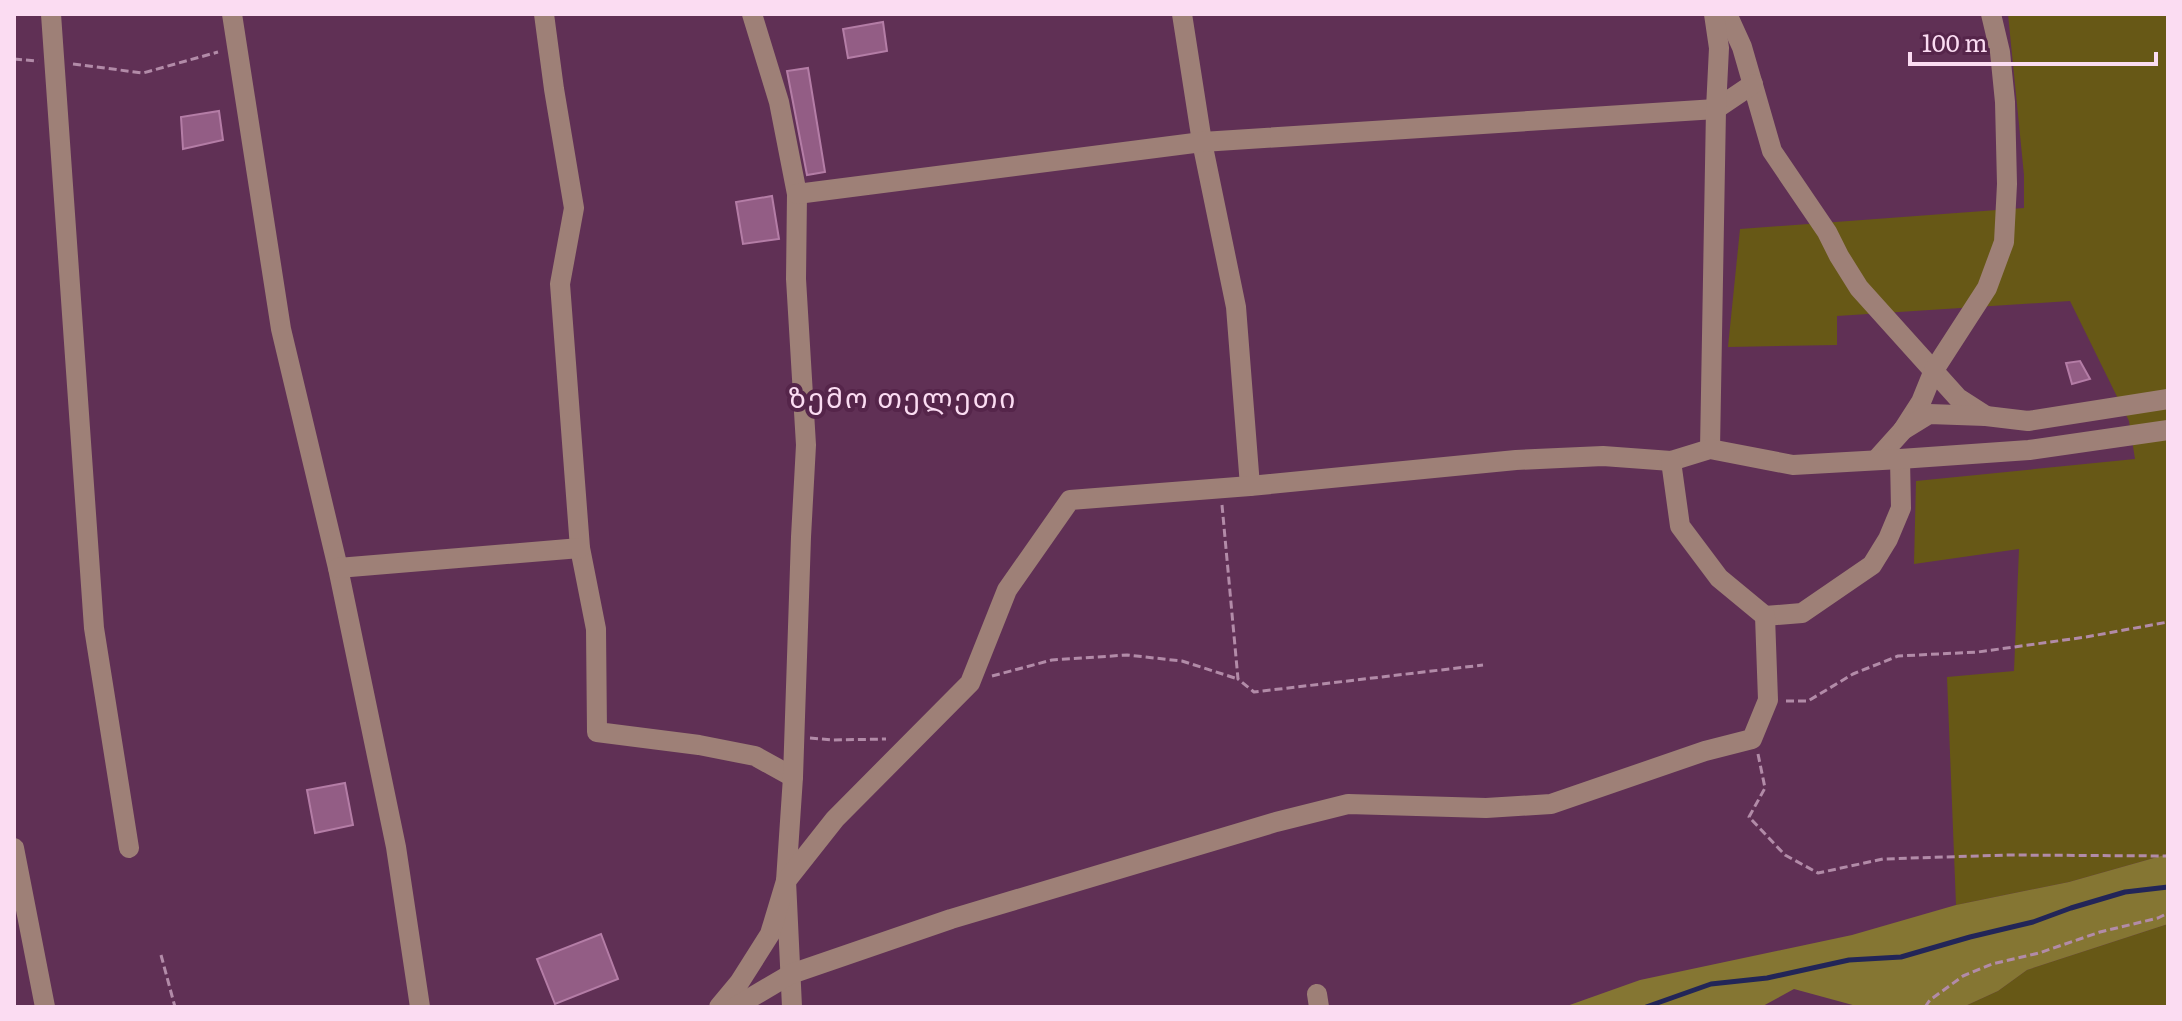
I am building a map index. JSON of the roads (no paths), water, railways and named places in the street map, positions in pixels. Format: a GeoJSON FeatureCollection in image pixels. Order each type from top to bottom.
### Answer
{"type":"FeatureCollection","features":[{"type":"Feature","properties":{"kind":"street"},"geometry":{"type":"LineString","coordinates":[[51,14],[94,628],[129,848]]}},
{"type":"Feature","properties":{"kind":"street"},"geometry":{"type":"LineString","coordinates":[[232,14],[281,329],[338,568],[396,847],[420,1007]]}},
{"type":"Feature","properties":{"kind":"street"},"geometry":{"type":"LineString","coordinates":[[544,14],[574,208],[560,284],[580,548],[596,629],[597,732],[699,745],[755,756],[793,777]]}},
{"type":"Feature","properties":{"kind":"street"},"geometry":{"type":"LineString","coordinates":[[752,14],[779,102],[797,194],[796,279],[806,445],[786,881],[792,1007]]}},
{"type":"Feature","properties":{"kind":"street"},"geometry":{"type":"LineString","coordinates":[[1182,14],[1202,142],[1236,307],[1250,486]]}},
{"type":"Feature","properties":{"kind":"street"},"geometry":{"type":"LineString","coordinates":[[1710,449],[1719,48],[1714,14]]}},
{"type":"Feature","properties":{"kind":"street"},"geometry":{"type":"LineString","coordinates":[[1727,14],[1742,47],[1772,151],[1827,232],[1859,288],[1958,398],[1986,416]]}},
{"type":"Feature","properties":{"kind":"street"},"geometry":{"type":"LineString","coordinates":[[1876,460],[1903,430],[1921,402],[1934,370],[1987,288],[2004,242],[2007,184],[2005,102],[2000,52],[1991,14]]}},
{"type":"Feature","properties":{"kind":"street"},"geometry":{"type":"LineString","coordinates":[[797,194],[1202,142],[1716,109],[1753,84]]}},
{"type":"Feature","properties":{"kind":"street"},"geometry":{"type":"LineString","coordinates":[[1903,430],[1929,414],[2028,421],[2168,399]]}},
{"type":"Feature","properties":{"kind":"street"},"geometry":{"type":"LineString","coordinates":[[719,1007],[739,983],[770,934],[786,881],[835,819],[970,683],[1007,590],[1070,500],[1220,489],[1516,460],[1603,456],[1671,461],[1710,449],[1793,465],[1900,459],[2029,450],[2168,430]]}},
{"type":"Feature","properties":{"kind":"street"},"geometry":{"type":"LineString","coordinates":[[1671,461],[1680,526],[1719,578],[1765,616],[1802,613],[1872,565],[1888,539],[1901,508],[1900,459]]}},
{"type":"Feature","properties":{"kind":"street"},"geometry":{"type":"LineString","coordinates":[[338,568],[580,548]]}},
{"type":"Feature","properties":{"kind":"street"},"geometry":{"type":"LineString","coordinates":[[735,1007],[791,974],[951,919],[1291,818],[1348,804],[1486,808],[1551,804],[1705,751],[1752,739],[1768,700],[1765,616]]}},
{"type":"Feature","properties":{"kind":"street"},"geometry":{"type":"LineString","coordinates":[[14,848],[45,1007]]}},
{"type":"Feature","properties":{"kind":"street"},"geometry":{"type":"LineString","coordinates":[[757,955],[791,974]]}},
{"type":"Feature","properties":{"kind":"waterway"},"geometry":{"type":"LineString","coordinates":[[1646,1007],[1711,984],[1767,978],[1849,960],[1901,957],[2033,922],[2125,892],[2168,887]]}},
{"type":"Feature","properties":{"kind":"district","name":"ზემო თელეთი"},"geometry":{"type":"Point","coordinates":[903,396]}}]}
